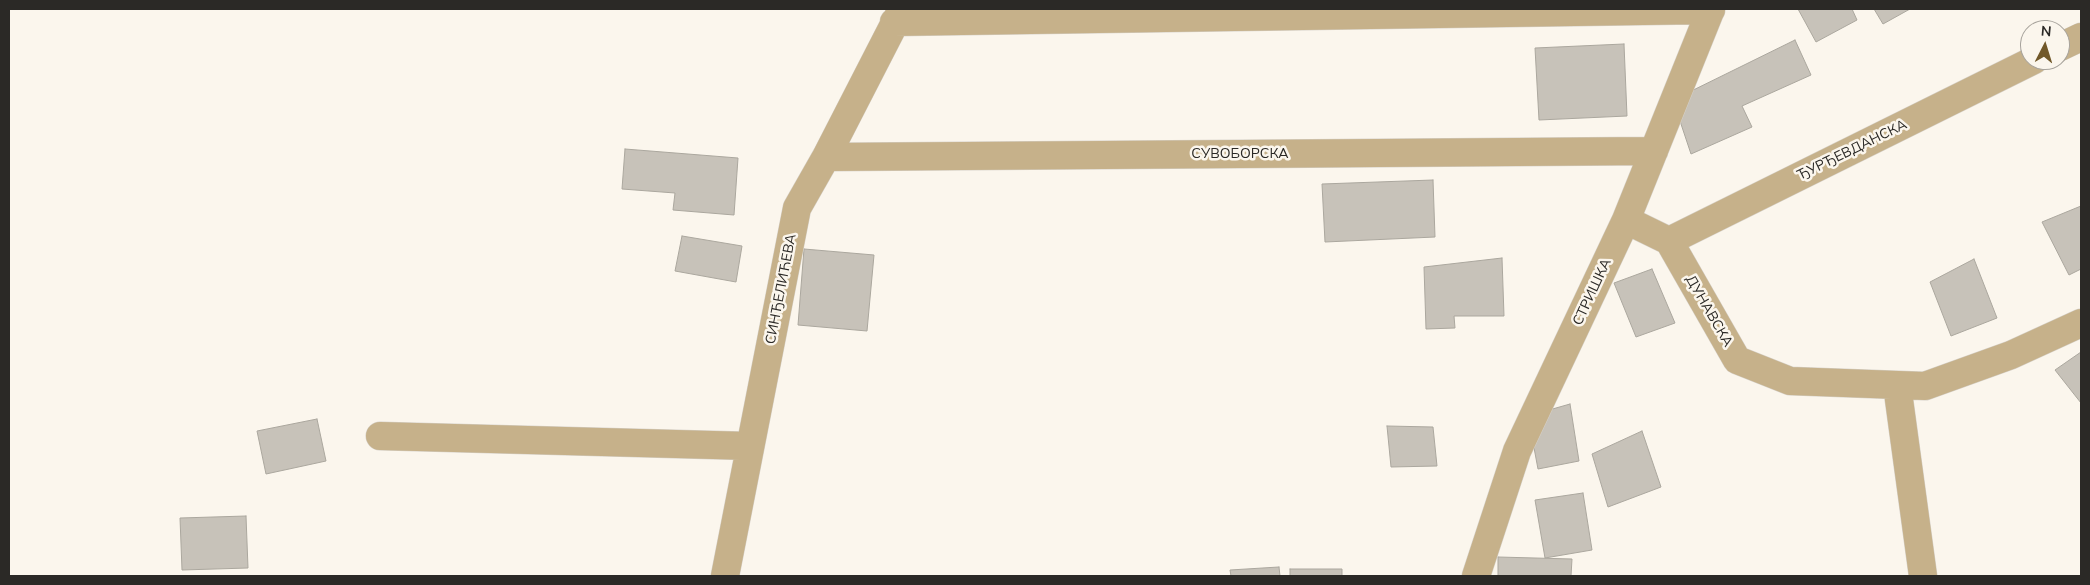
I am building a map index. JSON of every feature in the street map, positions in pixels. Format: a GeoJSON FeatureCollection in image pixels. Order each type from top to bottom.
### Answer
{"type":"FeatureCollection","features":[{"type":"Feature","properties":{"kind":"street","name":"СИНЂЕЛИЋЕВА"},"geometry":{"type":"LineString","coordinates":[[726,576],[797,208],[826,157],[898,15],[1711,9]]}},
{"type":"Feature","properties":{"kind":"street","name":"СТРИШКА"},"geometry":{"type":"LineString","coordinates":[[1476,576],[1517,451],[1626,220],[1711,9]]}},
{"type":"Feature","properties":{"kind":"street","name":"ЂУРЂЕВДАНСКА"},"geometry":{"type":"LineString","coordinates":[[1669,241],[2020,67]]}},
{"type":"Feature","properties":{"kind":"street","name":"СУВОБОРСКА"},"geometry":{"type":"LineString","coordinates":[[826,157],[1654,150]]}},
{"type":"Feature","properties":{"kind":"street"},"geometry":{"type":"LineString","coordinates":[[1626,220],[1669,241]]}},
{"type":"Feature","properties":{"kind":"street","name":"ДУНАВСКА"},"geometry":{"type":"LineString","coordinates":[[1669,241],[1737,360],[1790,381],[1925,386],[2011,355],[2081,323]]}},
{"type":"Feature","properties":{"kind":"street"},"geometry":{"type":"LineString","coordinates":[[1897,385],[1923,576]]}},
{"type":"Feature","properties":{"kind":"street"},"geometry":{"type":"LineString","coordinates":[[380,436],[750,446]]}},
{"type":"Feature","properties":{"kind":"building"},"geometry":{"type":"Polygon","coordinates":[[[1798,9],[1852,9],[1857,20],[1816,42],[1798,9]]]}},
{"type":"Feature","properties":{"kind":"building"},"geometry":{"type":"Polygon","coordinates":[[[1874,9],[1910,9],[1883,24],[1874,9]]]}},
{"type":"Feature","properties":{"kind":"building"},"geometry":{"type":"Polygon","coordinates":[[[1795,40],[1811,75],[1742,106],[1752,127],[1691,154],[1673,100],[1795,40]]]}},
{"type":"Feature","properties":{"kind":"building"},"geometry":{"type":"Polygon","coordinates":[[[1624,44],[1627,116],[1539,120],[1535,48],[1624,44]]]}},
{"type":"Feature","properties":{"kind":"building"},"geometry":{"type":"Polygon","coordinates":[[[625,149],[738,158],[734,215],[673,210],[675,193],[622,189],[625,149]]]}},
{"type":"Feature","properties":{"kind":"building"},"geometry":{"type":"Polygon","coordinates":[[[1433,180],[1435,237],[1325,242],[1322,184],[1433,180]]]}},
{"type":"Feature","properties":{"kind":"building"},"geometry":{"type":"Polygon","coordinates":[[[2081,206],[2081,269],[2069,275],[2042,222],[2081,206]]]}},
{"type":"Feature","properties":{"kind":"building"},"geometry":{"type":"Polygon","coordinates":[[[682,236],[742,246],[736,282],[675,271],[682,236]]]}},
{"type":"Feature","properties":{"kind":"building"},"geometry":{"type":"Polygon","coordinates":[[[804,249],[874,255],[867,331],[798,325],[804,249]]]}},
{"type":"Feature","properties":{"kind":"building"},"geometry":{"type":"Polygon","coordinates":[[[1502,258],[1504,316],[1454,316],[1455,328],[1426,329],[1424,267],[1502,258]]]}},
{"type":"Feature","properties":{"kind":"building"},"geometry":{"type":"Polygon","coordinates":[[[1974,259],[1997,318],[1951,336],[1930,282],[1974,259]]]}},
{"type":"Feature","properties":{"kind":"building"},"geometry":{"type":"Polygon","coordinates":[[[1652,269],[1675,323],[1636,337],[1614,283],[1652,269]]]}},
{"type":"Feature","properties":{"kind":"building"},"geometry":{"type":"Polygon","coordinates":[[[2081,352],[2081,403],[2055,370],[2081,352]]]}},
{"type":"Feature","properties":{"kind":"building"},"geometry":{"type":"Polygon","coordinates":[[[1570,404],[1579,461],[1538,469],[1528,416],[1570,404]]]}},
{"type":"Feature","properties":{"kind":"building"},"geometry":{"type":"Polygon","coordinates":[[[317,419],[326,461],[266,474],[257,431],[317,419]]]}},
{"type":"Feature","properties":{"kind":"building"},"geometry":{"type":"Polygon","coordinates":[[[1387,426],[1433,427],[1437,466],[1391,467],[1387,426]]]}},
{"type":"Feature","properties":{"kind":"building"},"geometry":{"type":"Polygon","coordinates":[[[1642,431],[1661,487],[1608,507],[1592,454],[1642,431]]]}},
{"type":"Feature","properties":{"kind":"building"},"geometry":{"type":"Polygon","coordinates":[[[1583,493],[1592,550],[1545,558],[1535,500],[1583,493]]]}},
{"type":"Feature","properties":{"kind":"building"},"geometry":{"type":"Polygon","coordinates":[[[246,516],[248,568],[182,570],[180,518],[246,516]]]}},
{"type":"Feature","properties":{"kind":"building"},"geometry":{"type":"Polygon","coordinates":[[[1498,557],[1572,559],[1571,576],[1498,576],[1498,557]]]}},
{"type":"Feature","properties":{"kind":"building"},"geometry":{"type":"Polygon","coordinates":[[[1279,567],[1280,576],[1231,576],[1230,570],[1279,567]]]}},
{"type":"Feature","properties":{"kind":"building"},"geometry":{"type":"Polygon","coordinates":[[[1290,569],[1342,569],[1342,576],[1290,576],[1290,569]]]}}]}
